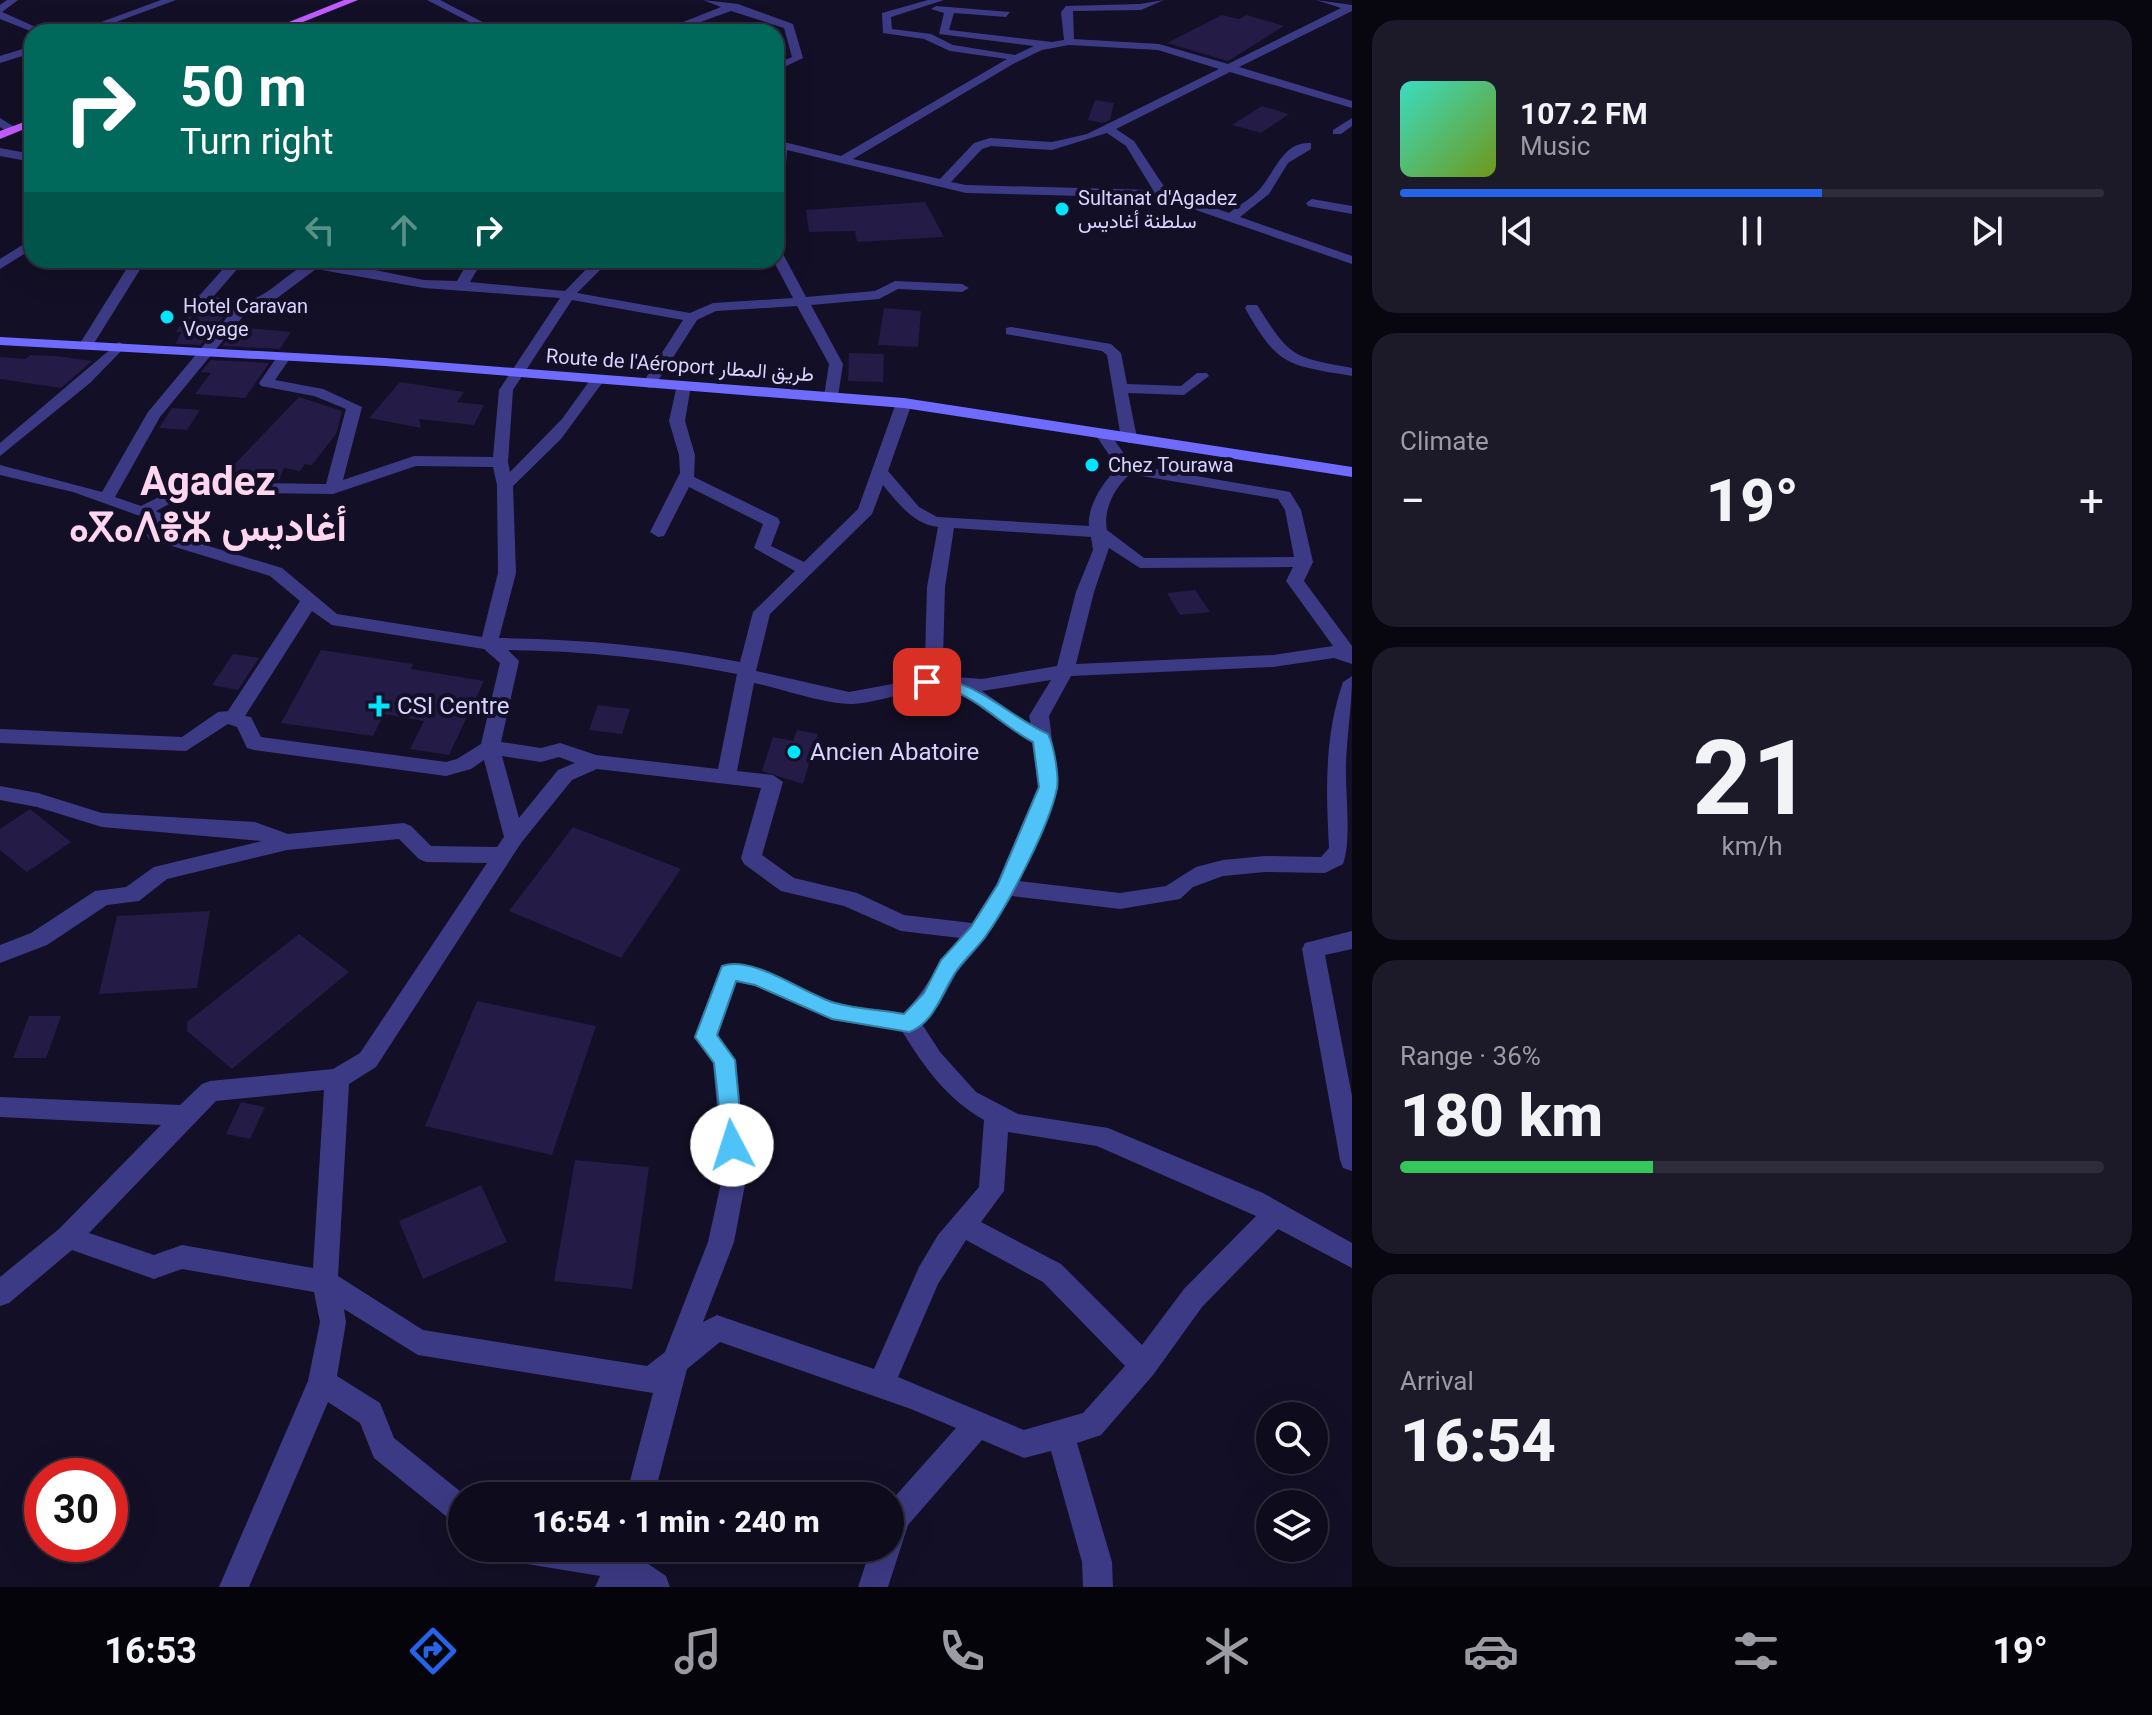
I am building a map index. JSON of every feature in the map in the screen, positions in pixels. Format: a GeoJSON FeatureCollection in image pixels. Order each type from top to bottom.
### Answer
{"type":"FeatureCollection","features":[{"type":"Feature","properties":{"kind":"main road"},"geometry":{"type":"LineString","coordinates":[[290,24],[353,0]]}},
{"type":"Feature","properties":{"kind":"main road","name":"Route de l'Aéroport طريق المطار"},"geometry":{"type":"LineString","coordinates":[[0,341],[284,357],[904,403],[1352,472]]}},
{"type":"Feature","properties":{"kind":"street"},"geometry":{"type":"LineString","coordinates":[[13,0],[0,13],[24,24]]}},
{"type":"Feature","properties":{"kind":"street"},"geometry":{"type":"LineString","coordinates":[[102,24],[171,0]]}},
{"type":"Feature","properties":{"kind":"street"},"geometry":{"type":"LineString","coordinates":[[432,0],[481,24]]}},
{"type":"Feature","properties":{"kind":"street"},"geometry":{"type":"LineString","coordinates":[[708,0],[782,24]]}},
{"type":"Feature","properties":{"kind":"street"},"geometry":{"type":"LineString","coordinates":[[685,24],[750,0]]}},
{"type":"Feature","properties":{"kind":"street"},"geometry":{"type":"LineString","coordinates":[[905,0],[950,10],[1006,14]]}},
{"type":"Feature","properties":{"kind":"street"},"geometry":{"type":"LineString","coordinates":[[939,0],[886,15],[887,31],[927,36],[950,48],[1010,59]]}},
{"type":"Feature","properties":{"kind":"street"},"geometry":{"type":"LineString","coordinates":[[1008,0],[1003,38],[1010,59]]}},
{"type":"Feature","properties":{"kind":"street"},"geometry":{"type":"LineString","coordinates":[[1069,42],[1066,12],[1070,8],[1141,7],[1159,0]]}},
{"type":"Feature","properties":{"kind":"street"},"geometry":{"type":"LineString","coordinates":[[1321,0],[1350,8]]}},
{"type":"Feature","properties":{"kind":"street"},"geometry":{"type":"LineString","coordinates":[[941,185],[978,146],[990,142],[1052,146],[1110,130],[1350,8]]}},
{"type":"Feature","properties":{"kind":"street"},"geometry":{"type":"LineString","coordinates":[[943,32],[950,10]]}},
{"type":"Feature","properties":{"kind":"street"},"geometry":{"type":"LineString","coordinates":[[784,24],[789,26],[798,58],[784,64]]}},
{"type":"Feature","properties":{"kind":"street"},"geometry":{"type":"LineString","coordinates":[[927,36],[943,32],[1055,45]]}},
{"type":"Feature","properties":{"kind":"street"},"geometry":{"type":"LineString","coordinates":[[840,161],[1010,59],[1039,47],[1069,42],[1159,47],[1352,105]]}},
{"type":"Feature","properties":{"kind":"street"},"geometry":{"type":"LineString","coordinates":[[0,60],[24,52]]}},
{"type":"Feature","properties":{"kind":"street"},"geometry":{"type":"LineString","coordinates":[[0,121],[6,132]]}},
{"type":"Feature","properties":{"kind":"street"},"geometry":{"type":"LineString","coordinates":[[1337,132],[1352,121]]}},
{"type":"Feature","properties":{"kind":"street"},"geometry":{"type":"LineString","coordinates":[[1110,130],[1130,144],[1162,194]]}},
{"type":"Feature","properties":{"kind":"street"},"geometry":{"type":"LineString","coordinates":[[784,145],[941,185],[1033,193],[1162,194],[1352,260]]}},
{"type":"Feature","properties":{"kind":"street"},"geometry":{"type":"LineString","coordinates":[[1232,217],[1265,191],[1283,161],[1307,146]]}},
{"type":"Feature","properties":{"kind":"street"},"geometry":{"type":"LineString","coordinates":[[0,152],[24,156]]}},
{"type":"Feature","properties":{"kind":"street"},"geometry":{"type":"LineString","coordinates":[[1312,203],[1352,210]]}},
{"type":"Feature","properties":{"kind":"street"},"geometry":{"type":"LineString","coordinates":[[0,265],[24,250]]}},
{"type":"Feature","properties":{"kind":"street"},"geometry":{"type":"LineString","coordinates":[[86,345],[134,268]]}},
{"type":"Feature","properties":{"kind":"street"},"geometry":{"type":"LineString","coordinates":[[231,268],[206,296],[207,300],[244,306],[271,296],[308,268]]}},
{"type":"Feature","properties":{"kind":"street"},"geometry":{"type":"LineString","coordinates":[[345,268],[424,284],[568,295],[692,317]]}},
{"type":"Feature","properties":{"kind":"street"},"geometry":{"type":"LineString","coordinates":[[461,285],[471,268]]}},
{"type":"Feature","properties":{"kind":"street"},"geometry":{"type":"LineString","coordinates":[[489,644],[507,573],[505,485],[500,462],[506,390],[568,295],[595,268]]}},
{"type":"Feature","properties":{"kind":"street"},"geometry":{"type":"LineString","coordinates":[[783,268],[836,364],[831,396]]}},
{"type":"Feature","properties":{"kind":"street"},"geometry":{"type":"LineString","coordinates":[[649,384],[692,317],[713,307],[879,295],[895,285],[962,288]]}},
{"type":"Feature","properties":{"kind":"street"},"geometry":{"type":"LineString","coordinates":[[106,499],[153,415],[244,306]]}},
{"type":"Feature","properties":{"kind":"street"},"geometry":{"type":"LineString","coordinates":[[1252,308],[1275,351],[1291,361],[1352,372]]}},
{"type":"Feature","properties":{"kind":"street"},"geometry":{"type":"LineString","coordinates":[[1011,331],[1106,347],[1114,353],[1129,438]]}},
{"type":"Feature","properties":{"kind":"street"},"geometry":{"type":"LineString","coordinates":[[0,451],[85,380],[119,346]]}},
{"type":"Feature","properties":{"kind":"street"},"geometry":{"type":"LineString","coordinates":[[284,357],[266,383],[318,392],[354,407],[333,489]]}},
{"type":"Feature","properties":{"kind":"street"},"geometry":{"type":"LineString","coordinates":[[1122,388],[1184,391],[1202,376]]}},
{"type":"Feature","properties":{"kind":"street"},"geometry":{"type":"LineString","coordinates":[[505,485],[542,453],[581,408],[598,379]]}},
{"type":"Feature","properties":{"kind":"street"},"geometry":{"type":"LineString","coordinates":[[658,532],[685,479],[687,455],[677,421],[684,385]]}},
{"type":"Feature","properties":{"kind":"street"},"geometry":{"type":"LineString","coordinates":[[726,776],[762,612],[866,511],[904,403]]}},
{"type":"Feature","properties":{"kind":"street"},"geometry":{"type":"LineString","coordinates":[[1103,434],[1127,469],[1284,495],[1293,510],[1304,562],[1295,581],[1351,657]]}},
{"type":"Feature","properties":{"kind":"street"},"geometry":{"type":"LineString","coordinates":[[142,512],[189,487],[333,489],[414,461],[500,462]]}},
{"type":"Feature","properties":{"kind":"street"},"geometry":{"type":"LineString","coordinates":[[909,1023],[931,999],[949,966],[978,932],[1006,887],[1048,787],[1039,716],[1065,671],[1085,592],[1101,550],[1096,515],[1115,479],[1127,469]]}},
{"type":"Feature","properties":{"kind":"street"},"geometry":{"type":"LineString","coordinates":[[0,470],[78,488],[164,519],[155,535],[276,572],[332,619],[489,644],[569,645],[668,654],[849,698],[896,692],[927,682],[982,685],[1065,671],[1273,661],[1334,652],[1351,657]]}},
{"type":"Feature","properties":{"kind":"street"},"geometry":{"type":"LineString","coordinates":[[880,472],[913,510],[933,522],[1098,532],[1140,563],[1304,562]]}},
{"type":"Feature","properties":{"kind":"street"},"geometry":{"type":"LineString","coordinates":[[685,479],[772,522],[762,548],[805,569]]}},
{"type":"Feature","properties":{"kind":"street"},"geometry":{"type":"LineString","coordinates":[[947,523],[936,587],[934,658],[950,683],[1042,738]]}},
{"type":"Feature","properties":{"kind":"street"},"geometry":{"type":"LineString","coordinates":[[233,719],[310,600]]}},
{"type":"Feature","properties":{"kind":"street"},"geometry":{"type":"LineString","coordinates":[[489,644],[510,661],[490,747],[509,846]]}},
{"type":"Feature","properties":{"kind":"street"},"geometry":{"type":"LineString","coordinates":[[1006,887],[1120,901],[1172,893],[1183,880],[1243,863],[1325,865],[1336,858],[1339,848],[1335,768],[1338,735],[1352,682]]}},
{"type":"Feature","properties":{"kind":"street"},"geometry":{"type":"LineString","coordinates":[[1,737],[186,744],[225,717],[244,722],[254,743],[446,769],[464,764],[490,747],[541,755],[560,750],[595,762],[773,782],[751,858],[788,885],[849,899],[901,923],[978,932]]}},
{"type":"Feature","properties":{"kind":"street"},"geometry":{"type":"LineString","coordinates":[[0,1294],[68,1237],[210,1091],[337,1079],[368,1060],[509,846],[565,775],[595,762]]}},
{"type":"Feature","properties":{"kind":"street"},"geometry":{"type":"LineString","coordinates":[[0,793],[38,800],[102,820],[255,830],[287,842]]}},
{"type":"Feature","properties":{"kind":"street"},"geometry":{"type":"LineString","coordinates":[[0,954],[39,939],[103,897],[131,895],[161,873],[287,842],[404,831],[426,854],[509,846]]}},
{"type":"Feature","properties":{"kind":"street"},"geometry":{"type":"LineString","coordinates":[[1352,940],[1313,949],[1352,1160]]}},
{"type":"Feature","properties":{"kind":"street"},"geometry":{"type":"LineString","coordinates":[[644,1482],[675,1361],[721,1242],[735,1174],[724,1060],[706,1037],[729,972],[759,978],[832,1011],[909,1023],[932,1059],[968,1099],[1014,1124],[1099,1136],[1254,1201],[1352,1256]]}},
{"type":"Feature","properties":{"kind":"street"},"geometry":{"type":"LineString","coordinates":[[234,1587],[322,1382],[333,1322],[325,1282],[337,1079]]}},
{"type":"Feature","properties":{"kind":"street"},"geometry":{"type":"LineString","coordinates":[[0,1107],[186,1116]]}},
{"type":"Feature","properties":{"kind":"street"},"geometry":{"type":"LineString","coordinates":[[881,1385],[928,1276],[962,1225],[991,1191],[997,1114]]}},
{"type":"Feature","properties":{"kind":"street"},"geometry":{"type":"LineString","coordinates":[[68,1237],[154,1267],[182,1257],[325,1282],[418,1342],[651,1380],[717,1328],[881,1385],[1024,1444],[1091,1425],[1143,1366],[1193,1298],[1275,1214]]}},
{"type":"Feature","properties":{"kind":"street"},"geometry":{"type":"LineString","coordinates":[[962,1225],[1052,1273],[1143,1366]]}},
{"type":"Feature","properties":{"kind":"street"},"geometry":{"type":"LineString","coordinates":[[322,1382],[370,1413],[384,1448],[448,1500]]}},
{"type":"Feature","properties":{"kind":"street"},"geometry":{"type":"LineString","coordinates":[[904,1508],[978,1424]]}},
{"type":"Feature","properties":{"kind":"street"},"geometry":{"type":"LineString","coordinates":[[1060,1434],[1097,1562],[1098,1587]]}},
{"type":"Feature","properties":{"kind":"street"},"geometry":{"type":"LineString","coordinates":[[594,1562],[620,1567],[655,1587]]}},
{"type":"Feature","properties":{"kind":"street"},"geometry":{"type":"LineString","coordinates":[[873,1587],[881,1562]]}},
{"type":"Feature","properties":{"kind":"building"},"geometry":{"type":"Polygon","coordinates":[[[1222,15],[1239,19],[1247,15],[1284,26],[1228,61],[1167,43],[1222,15]]]}},
{"type":"Feature","properties":{"kind":"building"},"geometry":{"type":"Polygon","coordinates":[[[1095,100],[1114,103],[1110,120],[1103,123],[1088,120],[1095,100]]]}},
{"type":"Feature","properties":{"kind":"building"},"geometry":{"type":"Polygon","coordinates":[[[1262,106],[1289,114],[1261,133],[1232,125],[1262,106]]]}},
{"type":"Feature","properties":{"kind":"building"},"geometry":{"type":"Polygon","coordinates":[[[925,202],[944,237],[857,242],[855,231],[809,232],[806,210],[925,202]]]}},
{"type":"Feature","properties":{"kind":"building"},"geometry":{"type":"Polygon","coordinates":[[[884,308],[921,311],[918,347],[878,345],[884,308]]]}},
{"type":"Feature","properties":{"kind":"building"},"geometry":{"type":"Polygon","coordinates":[[[189,313],[224,316],[200,345],[175,344],[182,332],[176,332],[189,313]]]}},
{"type":"Feature","properties":{"kind":"building"},"geometry":{"type":"Polygon","coordinates":[[[238,327],[291,332],[280,349],[222,346],[238,327]]]}},
{"type":"Feature","properties":{"kind":"building"},"geometry":{"type":"Polygon","coordinates":[[[849,353],[884,354],[883,382],[848,381],[849,353]]]}},
{"type":"Feature","properties":{"kind":"building"},"geometry":{"type":"Polygon","coordinates":[[[30,355],[92,361],[61,388],[0,379],[0,357],[26,359],[30,355]]]}},
{"type":"Feature","properties":{"kind":"building"},"geometry":{"type":"Polygon","coordinates":[[[211,360],[269,363],[245,398],[195,394],[211,373],[201,372],[211,360]]]}},
{"type":"Feature","properties":{"kind":"building"},"geometry":{"type":"Polygon","coordinates":[[[400,382],[464,392],[457,402],[484,405],[474,425],[419,419],[421,428],[369,418],[400,382]]]}},
{"type":"Feature","properties":{"kind":"building"},"geometry":{"type":"Polygon","coordinates":[[[299,397],[342,411],[336,434],[312,465],[305,464],[300,471],[284,468],[279,480],[256,480],[241,477],[244,473],[228,471],[299,397]]]}},
{"type":"Feature","properties":{"kind":"building"},"geometry":{"type":"Polygon","coordinates":[[[172,408],[200,410],[187,430],[159,428],[172,408]]]}},
{"type":"Feature","properties":{"kind":"building"},"geometry":{"type":"Polygon","coordinates":[[[1195,590],[1210,612],[1180,615],[1167,593],[1195,590]]]}},
{"type":"Feature","properties":{"kind":"building","name":"CSI Centre"},"geometry":{"type":"Polygon","coordinates":[[[321,650],[413,664],[411,669],[484,681],[449,755],[410,749],[424,721],[384,714],[373,736],[281,723],[321,650]]]}},
{"type":"Feature","properties":{"kind":"building"},"geometry":{"type":"Polygon","coordinates":[[[233,654],[259,658],[238,690],[212,685],[233,654]]]}},
{"type":"Feature","properties":{"kind":"building"},"geometry":{"type":"Polygon","coordinates":[[[598,705],[630,709],[622,734],[589,730],[598,705]]]}},
{"type":"Feature","properties":{"kind":"building"},"geometry":{"type":"Polygon","coordinates":[[[797,730],[818,734],[803,784],[762,771],[773,737],[793,741],[797,730]]]}},
{"type":"Feature","properties":{"kind":"building"},"geometry":{"type":"Polygon","coordinates":[[[30,809],[71,842],[27,872],[0,850],[0,829],[30,809]]]}},
{"type":"Feature","properties":{"kind":"building"},"geometry":{"type":"Polygon","coordinates":[[[573,827],[681,869],[621,958],[509,911],[573,827]]]}},
{"type":"Feature","properties":{"kind":"building"},"geometry":{"type":"Polygon","coordinates":[[[210,911],[197,988],[99,994],[117,916],[210,911]]]}},
{"type":"Feature","properties":{"kind":"building"},"geometry":{"type":"Polygon","coordinates":[[[299,934],[349,972],[232,1069],[187,1031],[187,1022],[299,934]]]}},
{"type":"Feature","properties":{"kind":"building"},"geometry":{"type":"Polygon","coordinates":[[[477,1001],[596,1026],[552,1155],[425,1126],[477,1001]]]}},
{"type":"Feature","properties":{"kind":"building"},"geometry":{"type":"Polygon","coordinates":[[[29,1016],[61,1016],[46,1058],[13,1058],[29,1016]]]}},
{"type":"Feature","properties":{"kind":"building"},"geometry":{"type":"Polygon","coordinates":[[[241,1102],[265,1107],[250,1139],[226,1134],[241,1102]]]}},
{"type":"Feature","properties":{"kind":"building"},"geometry":{"type":"Polygon","coordinates":[[[575,1160],[649,1167],[632,1289],[554,1281],[575,1160]]]}},
{"type":"Feature","properties":{"kind":"building"},"geometry":{"type":"Polygon","coordinates":[[[481,1185],[507,1242],[423,1279],[399,1221],[481,1185]]]}},
{"type":"Feature","properties":{"kind":"place","name":"Sultanat d'Agadez سلطنة أغاديس"},"geometry":{"type":"Point","coordinates":[1062,209]}},
{"type":"Feature","properties":{"kind":"place","name":"Hotel Caravan Voyage"},"geometry":{"type":"Point","coordinates":[167,317]}},
{"type":"Feature","properties":{"kind":"place","name":"Chez Tourawa"},"geometry":{"type":"Point","coordinates":[1092,465]}},
{"type":"Feature","properties":{"kind":"place","name":"CSI Centre"},"geometry":{"type":"Point","coordinates":[379,706]}},
{"type":"Feature","properties":{"kind":"place","name":"Ancien Abatoire"},"geometry":{"type":"Point","coordinates":[794,752]}},
{"type":"Feature","properties":{"kind":"district","name":"Agadez ⴰⴳⴰⴷⴻⵣ أغاديس"},"geometry":{"type":"Point","coordinates":[208,504]}},
{"type":"Feature","properties":{"kind":"route"},"geometry":{"type":"LineString","coordinates":[[732,1145],[724,1060],[706,1037],[729,972],[759,978],[832,1011],[909,1023],[931,999],[949,966],[978,932],[1006,887],[1034,823],[1048,787],[1042,738],[1017,727],[972,693],[950,683],[927,682]]}}]}
